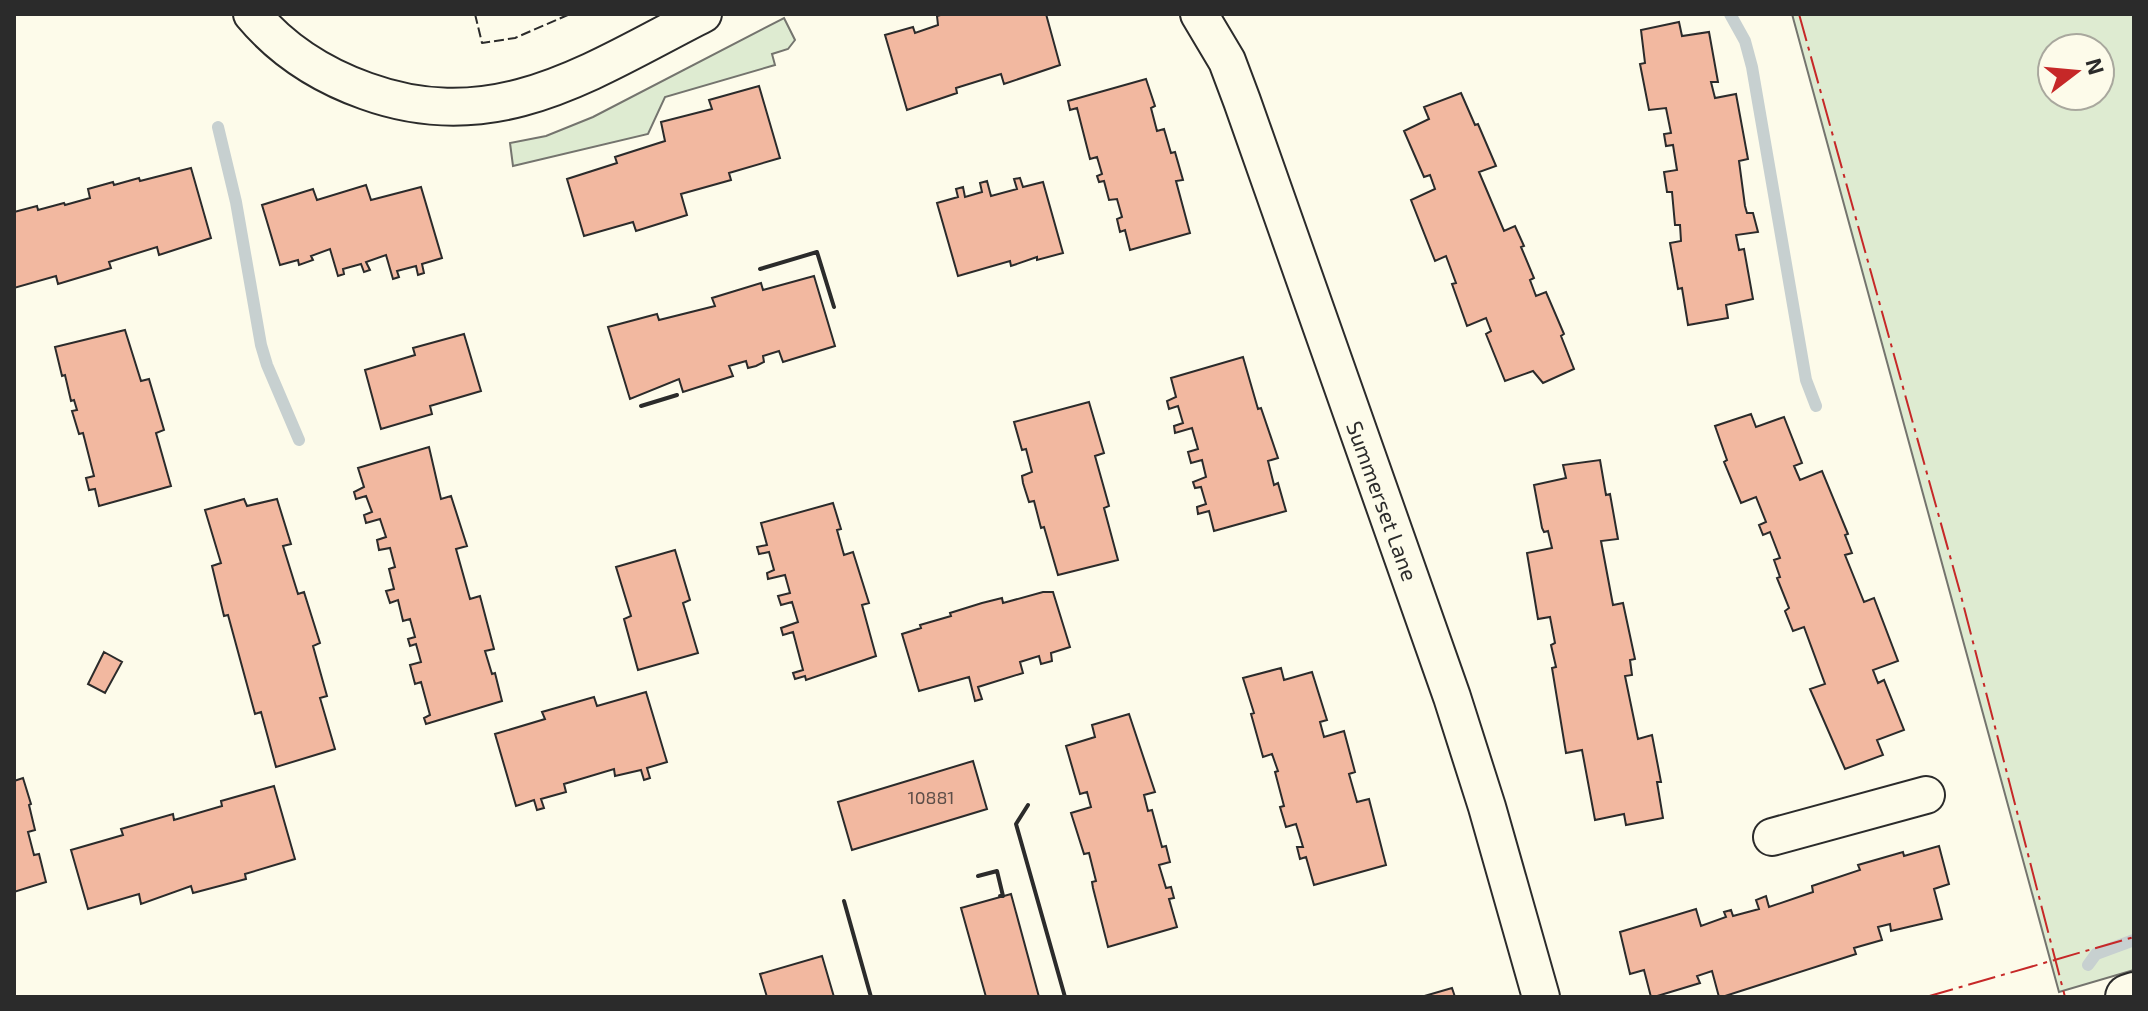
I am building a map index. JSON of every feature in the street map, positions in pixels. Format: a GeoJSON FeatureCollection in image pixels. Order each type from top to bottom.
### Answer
{"type":"FeatureCollection","features":[{"type":"Feature","properties":{"kind":"main road"},"geometry":{"type":"LineString","coordinates":[[2128,997],[2134,995]]}},
{"type":"Feature","properties":{"kind":"street"},"geometry":{"type":"LineString","coordinates":[[252,14],[279,44],[319,71],[350,86],[415,106],[449,108],[485,107],[550,89],[703,14]]}},
{"type":"Feature","properties":{"kind":"street","name":"Summerset Lane"},"geometry":{"type":"LineString","coordinates":[[1199,14],[1227,61],[1242,101],[1452,697],[1541,997]]}},
{"type":"Feature","properties":{"kind":"street"},"geometry":{"type":"LineString","coordinates":[[1772,837],[1926,795]]}},
{"type":"Feature","properties":{"kind":"green space"},"geometry":{"type":"Polygon","coordinates":[[[1792,14],[2134,14],[2134,970],[2059,992],[1792,14]]]}},
{"type":"Feature","properties":{"kind":"green space"},"geometry":{"type":"Polygon","coordinates":[[[784,18],[795,40],[788,49],[772,54],[775,65],[665,97],[648,134],[513,166],[510,143],[546,136],[593,117],[784,18]]]}},
{"type":"Feature","properties":{"kind":"building"},"geometry":{"type":"Polygon","coordinates":[[[1046,14],[1060,65],[1004,84],[1001,74],[956,88],[957,93],[907,110],[885,35],[913,27],[915,33],[938,25],[937,16],[1046,14]]]}},
{"type":"Feature","properties":{"kind":"building"},"geometry":{"type":"Polygon","coordinates":[[[1679,22],[1682,36],[1709,32],[1718,82],[1711,82],[1715,98],[1736,94],[1748,159],[1739,161],[1745,206],[1747,213],[1753,213],[1758,232],[1736,235],[1739,250],[1744,249],[1753,299],[1726,305],[1728,318],[1688,325],[1670,243],[1681,241],[1680,225],[1675,225],[1672,192],[1667,192],[1664,172],[1677,170],[1673,145],[1666,146],[1664,134],[1671,133],[1666,108],[1649,110],[1640,64],[1645,63],[1641,30],[1679,22]]]}},
{"type":"Feature","properties":{"kind":"building"},"geometry":{"type":"Polygon","coordinates":[[[1146,79],[1155,106],[1151,108],[1157,131],[1164,129],[1183,180],[1176,181],[1190,233],[1130,250],[1125,230],[1120,232],[1117,219],[1122,217],[1117,199],[1109,200],[1104,181],[1099,182],[1097,176],[1102,174],[1097,157],[1090,159],[1077,108],[1070,110],[1068,101],[1146,79]]]}},
{"type":"Feature","properties":{"kind":"building"},"geometry":{"type":"Polygon","coordinates":[[[759,86],[780,158],[729,173],[731,180],[681,194],[687,215],[636,231],[633,222],[584,236],[567,179],[617,163],[615,157],[665,141],[661,122],[712,109],[709,100],[759,86]]]}},
{"type":"Feature","properties":{"kind":"building"},"geometry":{"type":"Polygon","coordinates":[[[1461,93],[1496,166],[1479,172],[1504,231],[1515,226],[1534,278],[1530,280],[1536,296],[1546,292],[1564,334],[1561,336],[1574,369],[1543,383],[1533,371],[1505,381],[1486,334],[1491,331],[1486,318],[1467,326],[1446,256],[1435,261],[1411,200],[1435,189],[1430,175],[1424,177],[1404,131],[1429,119],[1424,107],[1461,93]]]}},
{"type":"Feature","properties":{"kind":"building"},"geometry":{"type":"Polygon","coordinates":[[[191,168],[211,238],[159,255],[157,247],[109,262],[111,268],[58,284],[56,276],[14,288],[14,212],[37,206],[38,210],[65,205],[90,198],[88,189],[139,178],[140,181],[191,168]]]}},
{"type":"Feature","properties":{"kind":"building"},"geometry":{"type":"Polygon","coordinates":[[[1020,178],[1023,187],[1043,182],[1063,253],[1037,260],[1037,257],[1011,266],[1010,261],[958,276],[937,203],[958,197],[956,189],[963,187],[965,197],[982,192],[980,183],[987,181],[991,196],[1017,189],[1014,179],[1020,178]]]}},
{"type":"Feature","properties":{"kind":"building"},"geometry":{"type":"Polygon","coordinates":[[[366,185],[371,200],[421,187],[442,258],[422,264],[424,273],[418,275],[416,266],[397,271],[399,277],[393,279],[386,255],[366,262],[370,270],[364,272],[361,264],[343,269],[344,274],[338,276],[330,249],[311,256],[313,260],[299,265],[298,260],[280,265],[262,205],[313,189],[317,200],[366,185]]]}},
{"type":"Feature","properties":{"kind":"building"},"geometry":{"type":"Polygon","coordinates":[[[814,276],[835,346],[783,362],[779,351],[763,356],[764,362],[756,366],[748,368],[746,361],[729,366],[733,376],[683,392],[679,379],[630,399],[608,327],[657,314],[659,320],[715,306],[712,298],[761,283],[763,290],[814,276]]]}},
{"type":"Feature","properties":{"kind":"building"},"geometry":{"type":"Polygon","coordinates":[[[125,330],[141,381],[149,379],[164,430],[156,433],[171,486],[99,506],[95,489],[89,490],[86,478],[94,476],[83,433],[79,434],[72,411],[77,410],[74,400],[71,401],[65,375],[62,376],[55,347],[125,330]]]}},
{"type":"Feature","properties":{"kind":"building"},"geometry":{"type":"Polygon","coordinates":[[[464,334],[481,391],[430,406],[432,414],[381,429],[365,370],[415,355],[413,348],[464,334]]]}},
{"type":"Feature","properties":{"kind":"building"},"geometry":{"type":"Polygon","coordinates":[[[1243,357],[1258,409],[1261,408],[1278,458],[1268,461],[1274,485],[1278,483],[1286,511],[1214,531],[1209,511],[1198,514],[1197,507],[1206,504],[1201,487],[1195,488],[1193,482],[1206,477],[1202,460],[1191,463],[1188,452],[1198,449],[1192,428],[1175,433],[1174,426],[1183,423],[1178,406],[1169,409],[1167,401],[1176,397],[1171,378],[1243,357]]]}},
{"type":"Feature","properties":{"kind":"building"},"geometry":{"type":"Polygon","coordinates":[[[1089,402],[1104,453],[1095,456],[1109,506],[1104,508],[1118,560],[1058,575],[1044,527],[1041,528],[1034,501],[1029,502],[1023,483],[1022,476],[1032,472],[1014,422],[1089,402]]]}},
{"type":"Feature","properties":{"kind":"building"},"geometry":{"type":"Polygon","coordinates":[[[1751,414],[1756,427],[1784,417],[1802,463],[1794,466],[1800,480],[1822,471],[1848,534],[1845,535],[1852,553],[1845,555],[1864,602],[1874,598],[1898,661],[1873,670],[1878,683],[1884,680],[1904,730],[1877,740],[1883,755],[1845,769],[1810,689],[1825,684],[1804,627],[1793,631],[1785,611],[1789,608],[1777,578],[1780,577],[1774,560],[1780,558],[1770,532],[1763,535],[1759,525],[1766,522],[1756,497],[1741,503],[1724,462],[1727,460],[1715,426],[1751,414]]]}},
{"type":"Feature","properties":{"kind":"building"},"geometry":{"type":"Polygon","coordinates":[[[429,447],[441,499],[451,496],[467,546],[456,549],[470,599],[480,596],[494,649],[485,651],[502,701],[426,724],[424,718],[430,715],[421,682],[415,684],[410,665],[421,662],[416,644],[410,646],[408,639],[415,637],[410,619],[403,621],[398,600],[390,603],[386,591],[394,589],[389,569],[395,567],[390,548],[379,550],[377,540],[386,537],[380,519],[366,523],[364,515],[372,512],[366,496],[356,499],[354,492],[364,487],[358,468],[429,447]]]}},
{"type":"Feature","properties":{"kind":"building"},"geometry":{"type":"Polygon","coordinates":[[[1600,460],[1618,539],[1601,541],[1613,605],[1623,603],[1635,659],[1630,660],[1632,675],[1625,676],[1638,739],[1652,735],[1661,782],[1657,782],[1663,818],[1626,825],[1624,814],[1595,820],[1582,750],[1566,753],[1552,668],[1556,667],[1550,617],[1538,619],[1527,553],[1552,548],[1548,531],[1544,532],[1542,528],[1534,485],[1566,478],[1563,465],[1600,460]]]}},
{"type":"Feature","properties":{"kind":"building"},"geometry":{"type":"Polygon","coordinates":[[[244,499],[247,506],[277,499],[291,544],[283,546],[298,594],[304,592],[320,643],[313,646],[327,696],[320,698],[335,749],[276,767],[261,712],[255,714],[228,615],[224,616],[212,566],[221,563],[205,510],[244,499]]]}},
{"type":"Feature","properties":{"kind":"building"},"geometry":{"type":"Polygon","coordinates":[[[833,503],[841,529],[837,530],[844,555],[853,552],[869,603],[862,605],[876,656],[806,680],[805,676],[795,679],[793,673],[803,670],[793,632],[783,635],[781,628],[798,622],[792,602],[781,605],[778,596],[790,593],[785,575],[768,579],[767,573],[774,570],[769,552],[759,554],[757,547],[767,545],[761,523],[833,503]]]}},
{"type":"Feature","properties":{"kind":"building"},"geometry":{"type":"Polygon","coordinates":[[[675,550],[690,600],[683,603],[698,653],[638,670],[624,619],[631,616],[616,567],[675,550]]]}},
{"type":"Feature","properties":{"kind":"building"},"geometry":{"type":"Polygon","coordinates":[[[1053,592],[1070,647],[1051,653],[1052,661],[1041,664],[1039,656],[1020,662],[1023,673],[978,687],[982,699],[975,701],[969,677],[919,691],[902,634],[982,603],[1002,598],[1003,603],[1053,592]]]}},
{"type":"Feature","properties":{"kind":"building"},"geometry":{"type":"Polygon","coordinates":[[[104,652],[122,662],[105,693],[88,684],[104,652]]]}},
{"type":"Feature","properties":{"kind":"building"},"geometry":{"type":"Polygon","coordinates":[[[1281,668],[1284,680],[1312,672],[1327,720],[1320,722],[1324,737],[1344,731],[1355,772],[1349,774],[1357,802],[1369,799],[1386,865],[1314,885],[1306,857],[1300,859],[1297,847],[1303,847],[1296,824],[1286,827],[1275,772],[1278,771],[1272,754],[1263,757],[1243,678],[1281,668]]]}},
{"type":"Feature","properties":{"kind":"building"},"geometry":{"type":"Polygon","coordinates":[[[646,692],[667,762],[647,768],[650,778],[644,780],[641,770],[615,776],[614,769],[564,784],[566,792],[541,799],[544,808],[537,810],[534,800],[516,806],[495,734],[545,719],[542,712],[594,697],[597,706],[646,692]]]}},
{"type":"Feature","properties":{"kind":"building"},"geometry":{"type":"Polygon","coordinates":[[[1129,714],[1155,792],[1144,795],[1170,862],[1159,865],[1166,888],[1171,887],[1174,898],[1169,899],[1177,927],[1108,947],[1093,888],[1092,882],[1096,881],[1089,853],[1084,854],[1071,813],[1091,807],[1087,792],[1080,794],[1066,746],[1095,737],[1092,725],[1129,714]]]}},
{"type":"Feature","properties":{"kind":"building"},"geometry":{"type":"Polygon","coordinates":[[[973,761],[987,809],[852,850],[838,802],[973,761]]]}},
{"type":"Feature","properties":{"kind":"building"},"geometry":{"type":"Polygon","coordinates":[[[23,778],[35,830],[28,832],[34,855],[39,854],[46,882],[14,892],[14,781],[23,778]]]}},
{"type":"Feature","properties":{"kind":"building"},"geometry":{"type":"Polygon","coordinates":[[[274,786],[295,859],[245,874],[246,879],[193,893],[191,886],[141,904],[139,894],[88,909],[71,850],[123,835],[121,829],[173,814],[174,820],[222,806],[221,801],[274,786]]]}},
{"type":"Feature","properties":{"kind":"building"},"geometry":{"type":"Polygon","coordinates":[[[1939,846],[1949,884],[1934,889],[1942,919],[1891,931],[1890,924],[1878,927],[1882,940],[1854,948],[1856,954],[1722,997],[1719,997],[1712,971],[1697,976],[1700,983],[1654,997],[1651,997],[1644,970],[1630,974],[1620,932],[1696,909],[1701,926],[1726,917],[1724,912],[1731,910],[1733,916],[1759,909],[1756,900],[1766,896],[1769,907],[1813,892],[1812,886],[1860,870],[1858,865],[1939,846]]]}},
{"type":"Feature","properties":{"kind":"building"},"geometry":{"type":"Polygon","coordinates":[[[1011,894],[1039,997],[986,997],[961,908],[1011,894]]]}},
{"type":"Feature","properties":{"kind":"building"},"geometry":{"type":"Polygon","coordinates":[[[822,956],[834,997],[767,997],[760,974],[822,956]]]}},
{"type":"Feature","properties":{"kind":"building"},"geometry":{"type":"Polygon","coordinates":[[[1452,988],[1455,997],[1421,997],[1452,988]]]}},
{"type":"Feature","properties":{"kind":"waterway"},"geometry":{"type":"LineString","coordinates":[[1730,14],[1745,41],[1752,67],[1806,380],[1816,406]]}},
{"type":"Feature","properties":{"kind":"waterway"},"geometry":{"type":"LineString","coordinates":[[218,127],[236,202],[261,345],[299,440]]}},
{"type":"Feature","properties":{"kind":"waterway"},"geometry":{"type":"LineString","coordinates":[[2088,965],[2096,954],[2134,940]]}},
{"type":"Feature","properties":{"kind":"fence"},"geometry":{"type":"LineString","coordinates":[[475,14],[482,43],[515,38],[570,14]]}},
{"type":"Feature","properties":{"kind":"wall"},"geometry":{"type":"LineString","coordinates":[[760,269],[817,252],[834,307]]}},
{"type":"Feature","properties":{"kind":"wall"},"geometry":{"type":"LineString","coordinates":[[641,406],[677,395]]}},
{"type":"Feature","properties":{"kind":"wall"},"geometry":{"type":"LineString","coordinates":[[1028,805],[1016,824],[1065,997]]}},
{"type":"Feature","properties":{"kind":"wall"},"geometry":{"type":"LineString","coordinates":[[978,876],[997,871],[1003,896],[1000,896]]}},
{"type":"Feature","properties":{"kind":"wall"},"geometry":{"type":"LineString","coordinates":[[844,901],[871,997]]}},
{"type":"Feature","properties":{"kind":"power"},"geometry":{"type":"LineString","coordinates":[[1799,14],[1960,592],[2065,997]]}},
{"type":"Feature","properties":{"kind":"power"},"geometry":{"type":"LineString","coordinates":[[1926,997],[2134,937]]}}]}
